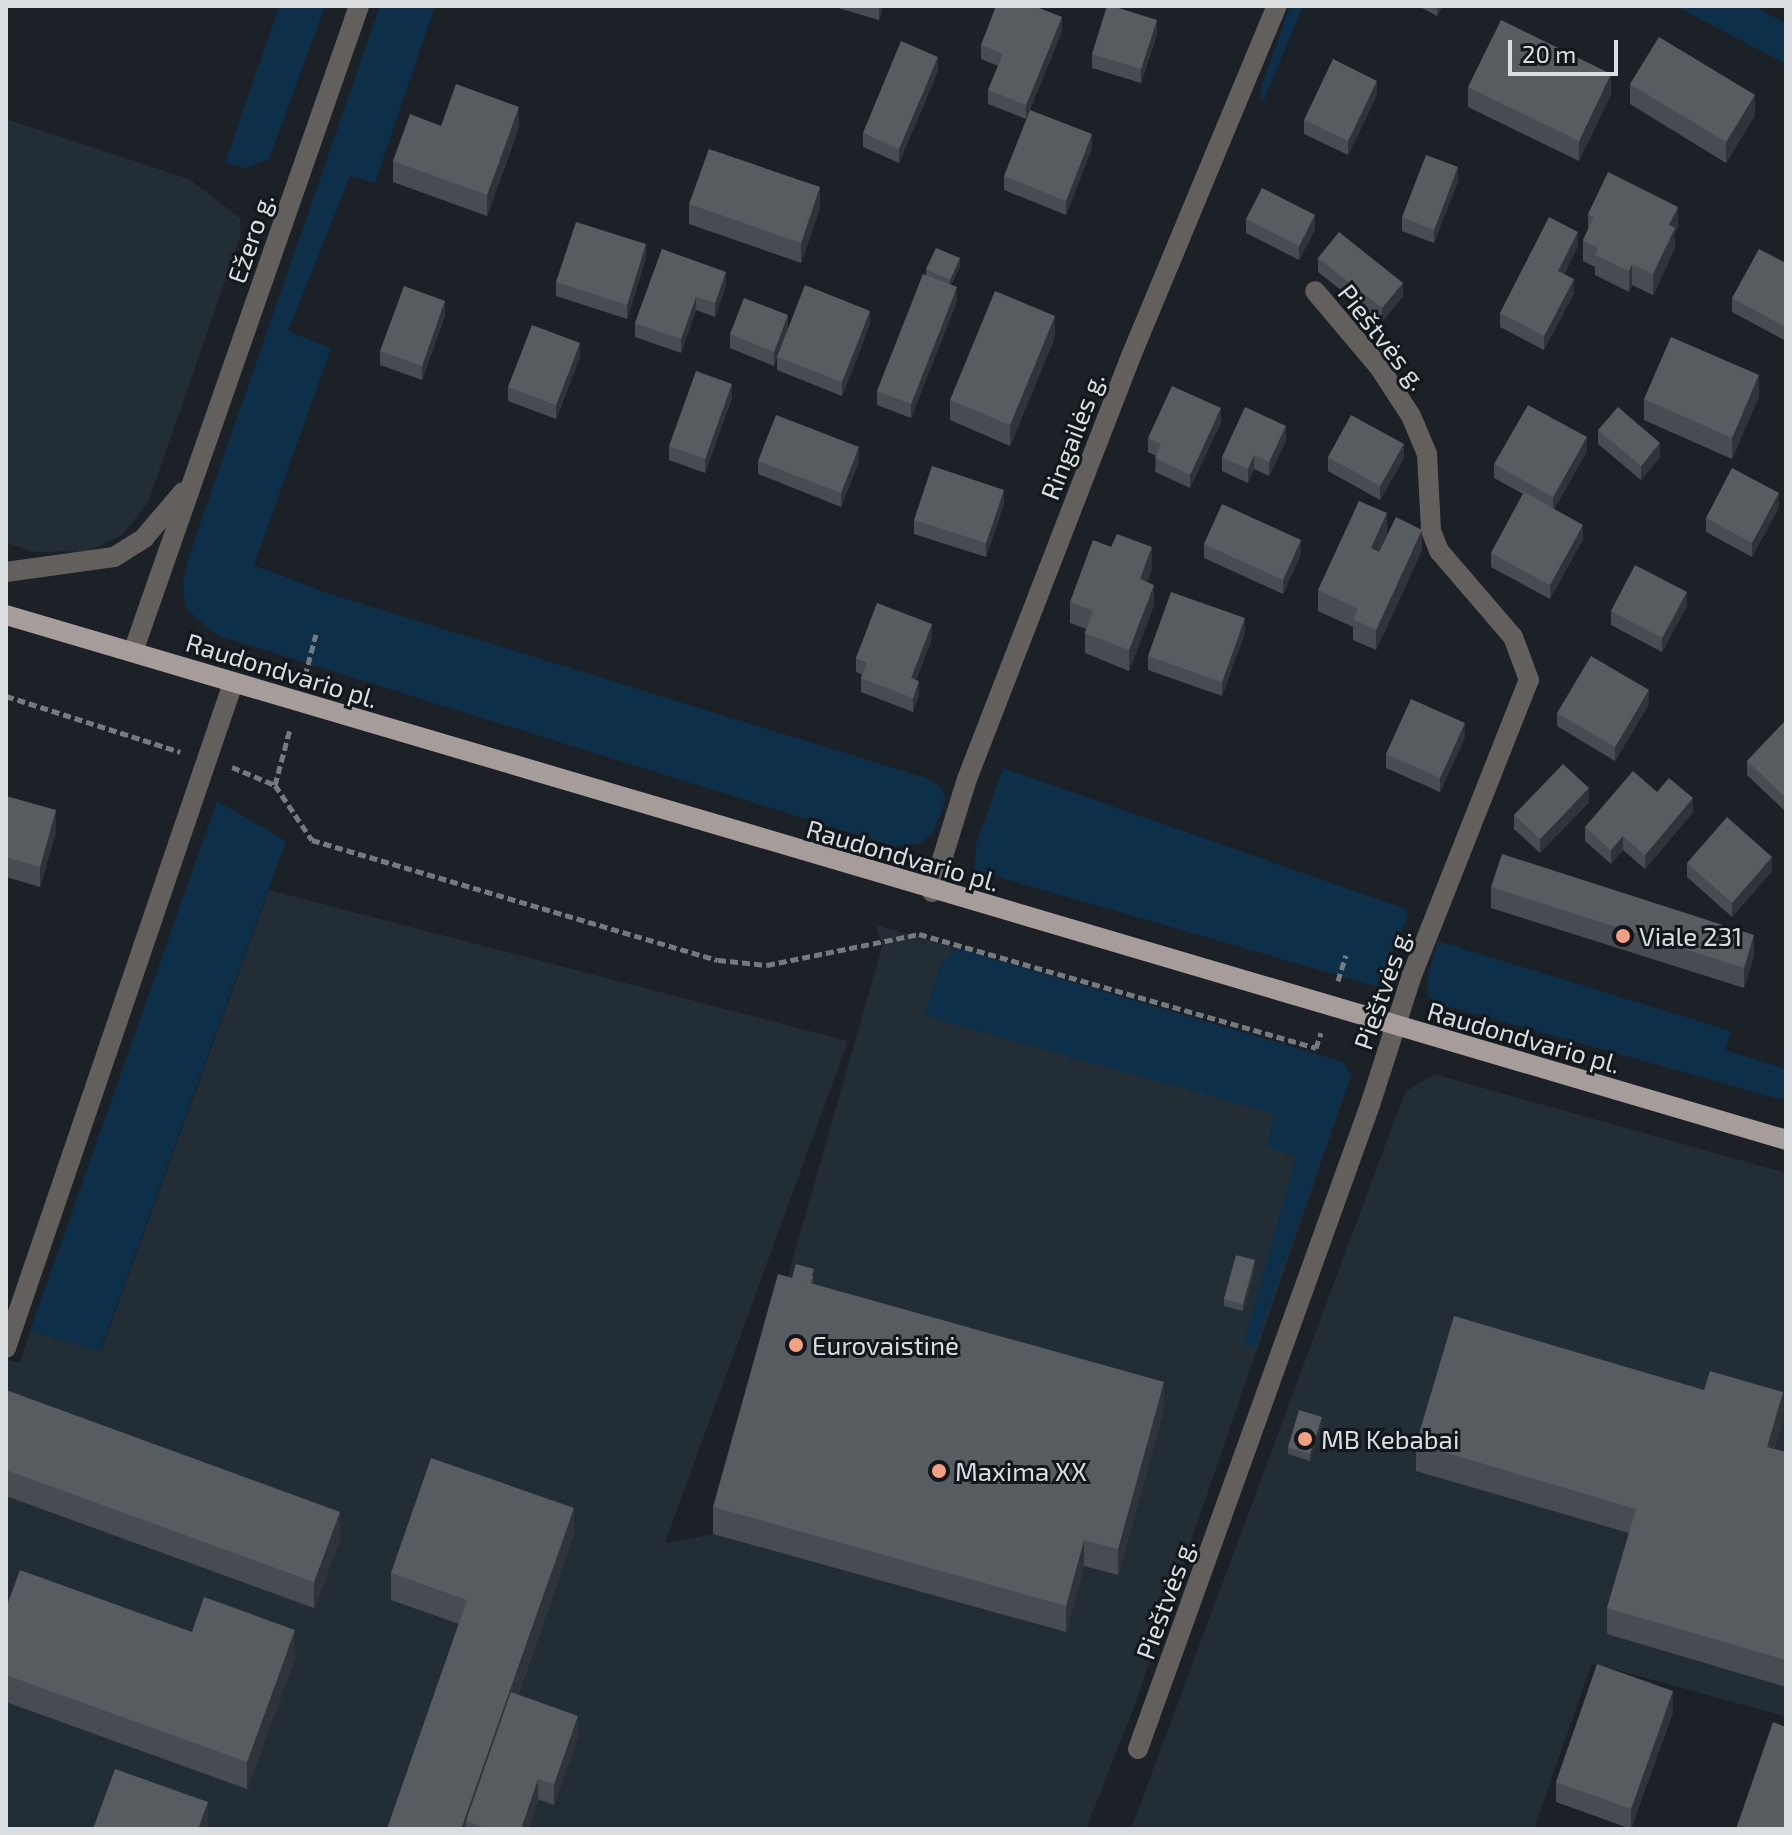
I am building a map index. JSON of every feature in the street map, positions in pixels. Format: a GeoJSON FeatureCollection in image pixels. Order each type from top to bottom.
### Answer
{"type":"FeatureCollection","features":[{"type":"Feature","properties":{"kind":"main road","name":"Raudondvario pl."},"geometry":{"type":"LineString","coordinates":[[6,615],[932,892],[1786,1140]]}},
{"type":"Feature","properties":{"kind":"street","name":"Ežero g."},"geometry":{"type":"LineString","coordinates":[[133,652],[188,486],[359,6]]}},
{"type":"Feature","properties":{"kind":"street","name":"Ringailės g."},"geometry":{"type":"LineString","coordinates":[[932,892],[967,779],[1091,458],[1273,7]]}},
{"type":"Feature","properties":{"kind":"street","name":"Pieštvės g."},"geometry":{"type":"LineString","coordinates":[[1138,1749],[1395,1027],[1529,680],[1513,637],[1439,551],[1431,530],[1427,454],[1411,416],[1379,367],[1315,291]]}},
{"type":"Feature","properties":{"kind":"street","name":"Ežero g."},"geometry":{"type":"LineString","coordinates":[[6,572],[114,557],[144,538],[188,486]]}},
{"type":"Feature","properties":{"kind":"street"},"geometry":{"type":"LineString","coordinates":[[6,1348],[233,683]]}},
{"type":"Feature","properties":{"kind":"path"},"geometry":{"type":"LineString","coordinates":[[6,696],[184,753]]}},
{"type":"Feature","properties":{"kind":"path"},"geometry":{"type":"LineString","coordinates":[[229,766],[275,785],[312,840],[718,960],[767,965],[919,934],[1316,1048]]}},
{"type":"Feature","properties":{"kind":"shaded area"},"geometry":{"type":"Polygon","coordinates":[[[279,6],[325,6],[269,159],[246,168],[225,163],[279,6]]]}},
{"type":"Feature","properties":{"kind":"shaded area"},"geometry":{"type":"Polygon","coordinates":[[[380,6],[435,6],[375,183],[350,176],[288,331],[331,348],[254,565],[324,592],[926,778],[942,788],[945,802],[933,832],[919,844],[893,846],[216,635],[185,607],[183,581],[189,556],[380,6]]]}},
{"type":"Feature","properties":{"kind":"shaded area"},"geometry":{"type":"Polygon","coordinates":[[[1290,6],[1303,6],[1262,104],[1260,90],[1290,6]]]}},
{"type":"Feature","properties":{"kind":"shaded area"},"geometry":{"type":"Polygon","coordinates":[[[1675,6],[1755,6],[1786,24],[1786,64],[1675,6]]]}},
{"type":"Feature","properties":{"kind":"shaded area"},"geometry":{"type":"Polygon","coordinates":[[[6,119],[189,179],[240,218],[241,235],[148,503],[121,536],[88,551],[34,552],[6,543],[6,119]]]}},
{"type":"Feature","properties":{"kind":"shaded area"},"geometry":{"type":"Polygon","coordinates":[[[1003,768],[1406,909],[1408,916],[1378,987],[974,870],[976,844],[1003,768]]]}},
{"type":"Feature","properties":{"kind":"shaded area"},"geometry":{"type":"Polygon","coordinates":[[[217,801],[286,841],[100,1351],[30,1331],[217,801]]]}},
{"type":"Feature","properties":{"kind":"shaded area"},"geometry":{"type":"Polygon","coordinates":[[[269,890],[848,1041],[665,1543],[714,1534],[882,947],[876,925],[1343,1062],[1351,1075],[1136,1702],[1086,1829],[6,1829],[6,1359],[20,1363],[30,1331],[101,1351],[269,890]]]}},
{"type":"Feature","properties":{"kind":"shaded area"},"geometry":{"type":"Polygon","coordinates":[[[1438,941],[1731,1031],[1725,1050],[1786,1069],[1786,1101],[1429,1001],[1427,979],[1438,941]]]}},
{"type":"Feature","properties":{"kind":"shaded area"},"geometry":{"type":"Polygon","coordinates":[[[956,948],[1343,1062],[1351,1075],[1255,1347],[1243,1344],[1296,1156],[1266,1147],[1275,1114],[924,1016],[941,964],[956,948]]]}},
{"type":"Feature","properties":{"kind":"shaded area"},"geometry":{"type":"Polygon","coordinates":[[[1434,1074],[1786,1173],[1786,1717],[1592,1663],[1534,1829],[1131,1829],[1405,1092],[1434,1074]]]}},
{"type":"Feature","properties":{"kind":"building"},"geometry":{"type":"Polygon","coordinates":[[[996,6],[1034,6],[1062,17],[1026,105],[988,90],[1003,54],[981,45],[996,6]]]}},
{"type":"Feature","properties":{"kind":"building"},"geometry":{"type":"Polygon","coordinates":[[[1107,6],[1157,20],[1141,69],[1092,54],[1107,6]]]}},
{"type":"Feature","properties":{"kind":"building"},"geometry":{"type":"Polygon","coordinates":[[[1501,20],[1611,74],[1579,141],[1468,87],[1501,20]]]}},
{"type":"Feature","properties":{"kind":"building"},"geometry":{"type":"Polygon","coordinates":[[[1659,37],[1755,95],[1726,142],[1630,84],[1659,37]]]}},
{"type":"Feature","properties":{"kind":"building"},"geometry":{"type":"Polygon","coordinates":[[[901,41],[938,57],[899,149],[863,133],[901,41]]]}},
{"type":"Feature","properties":{"kind":"building"},"geometry":{"type":"Polygon","coordinates":[[[1333,59],[1377,81],[1348,141],[1304,120],[1333,59]]]}},
{"type":"Feature","properties":{"kind":"building"},"geometry":{"type":"Polygon","coordinates":[[[456,84],[519,107],[487,195],[393,161],[410,114],[441,126],[456,84]]]}},
{"type":"Feature","properties":{"kind":"building"},"geometry":{"type":"Polygon","coordinates":[[[1030,110],[1092,134],[1066,201],[1004,176],[1030,110]]]}},
{"type":"Feature","properties":{"kind":"building"},"geometry":{"type":"Polygon","coordinates":[[[709,149],[820,187],[801,243],[689,204],[709,149]]]}},
{"type":"Feature","properties":{"kind":"building"},"geometry":{"type":"Polygon","coordinates":[[[1426,155],[1458,167],[1434,230],[1402,217],[1426,155]]]}},
{"type":"Feature","properties":{"kind":"building"},"geometry":{"type":"Polygon","coordinates":[[[1608,172],[1678,207],[1669,225],[1675,228],[1653,274],[1632,264],[1629,271],[1595,255],[1598,248],[1583,240],[1594,217],[1588,214],[1608,172]]]}},
{"type":"Feature","properties":{"kind":"building"},"geometry":{"type":"Polygon","coordinates":[[[1262,188],[1315,215],[1299,246],[1246,219],[1262,188]]]}},
{"type":"Feature","properties":{"kind":"building"},"geometry":{"type":"Polygon","coordinates":[[[1549,217],[1578,232],[1558,271],[1574,279],[1544,336],[1500,313],[1549,217]]]}},
{"type":"Feature","properties":{"kind":"building"},"geometry":{"type":"Polygon","coordinates":[[[576,222],[646,244],[627,305],[556,282],[576,222]]]}},
{"type":"Feature","properties":{"kind":"building"},"geometry":{"type":"Polygon","coordinates":[[[1339,232],[1403,283],[1382,308],[1318,258],[1339,232]]]}},
{"type":"Feature","properties":{"kind":"building"},"geometry":{"type":"Polygon","coordinates":[[[936,248],[960,258],[950,280],[926,269],[936,248]]]}},
{"type":"Feature","properties":{"kind":"building"},"geometry":{"type":"Polygon","coordinates":[[[662,249],[726,272],[715,303],[696,297],[681,339],[635,323],[662,249]]]}},
{"type":"Feature","properties":{"kind":"building"},"geometry":{"type":"Polygon","coordinates":[[[1759,249],[1786,263],[1786,327],[1732,298],[1759,249]]]}},
{"type":"Feature","properties":{"kind":"building"},"geometry":{"type":"Polygon","coordinates":[[[923,274],[957,287],[911,404],[877,391],[923,274]]]}},
{"type":"Feature","properties":{"kind":"building"},"geometry":{"type":"Polygon","coordinates":[[[805,285],[870,311],[842,382],[777,357],[805,285]]]}},
{"type":"Feature","properties":{"kind":"building"},"geometry":{"type":"Polygon","coordinates":[[[404,286],[445,301],[422,366],[380,351],[404,286]]]}},
{"type":"Feature","properties":{"kind":"building"},"geometry":{"type":"Polygon","coordinates":[[[995,291],[1055,316],[1010,425],[950,400],[995,291]]]}},
{"type":"Feature","properties":{"kind":"building"},"geometry":{"type":"Polygon","coordinates":[[[744,298],[788,315],[774,352],[730,334],[744,298]]]}},
{"type":"Feature","properties":{"kind":"building"},"geometry":{"type":"Polygon","coordinates":[[[532,325],[580,343],[556,405],[508,387],[532,325]]]}},
{"type":"Feature","properties":{"kind":"building"},"geometry":{"type":"Polygon","coordinates":[[[1671,337],[1759,375],[1732,438],[1644,399],[1671,337]]]}},
{"type":"Feature","properties":{"kind":"building"},"geometry":{"type":"Polygon","coordinates":[[[696,371],[732,384],[705,459],[669,446],[696,371]]]}},
{"type":"Feature","properties":{"kind":"building"},"geometry":{"type":"Polygon","coordinates":[[[1172,386],[1221,408],[1190,475],[1155,458],[1161,444],[1148,438],[1172,386]]]}},
{"type":"Feature","properties":{"kind":"building"},"geometry":{"type":"Polygon","coordinates":[[[1528,405],[1587,437],[1553,497],[1494,464],[1528,405]]]}},
{"type":"Feature","properties":{"kind":"building"},"geometry":{"type":"Polygon","coordinates":[[[1245,407],[1286,426],[1269,462],[1254,455],[1248,469],[1222,457],[1245,407]]]}},
{"type":"Feature","properties":{"kind":"building"},"geometry":{"type":"Polygon","coordinates":[[[1618,407],[1660,443],[1641,466],[1598,430],[1618,407]]]}},
{"type":"Feature","properties":{"kind":"building"},"geometry":{"type":"Polygon","coordinates":[[[776,415],[859,447],[841,493],[758,461],[776,415]]]}},
{"type":"Feature","properties":{"kind":"building"},"geometry":{"type":"Polygon","coordinates":[[[1351,415],[1404,444],[1380,486],[1328,457],[1351,415]]]}},
{"type":"Feature","properties":{"kind":"building"},"geometry":{"type":"Polygon","coordinates":[[[932,466],[1004,490],[986,543],[914,520],[932,466]]]}},
{"type":"Feature","properties":{"kind":"building"},"geometry":{"type":"Polygon","coordinates":[[[1732,468],[1779,493],[1752,543],[1706,518],[1732,468]]]}},
{"type":"Feature","properties":{"kind":"building"},"geometry":{"type":"Polygon","coordinates":[[[1524,492],[1583,525],[1550,585],[1491,553],[1524,492]]]}},
{"type":"Feature","properties":{"kind":"building"},"geometry":{"type":"Polygon","coordinates":[[[1359,501],[1387,513],[1371,548],[1379,552],[1396,517],[1422,530],[1376,630],[1353,619],[1358,609],[1318,590],[1359,501]]]}},
{"type":"Feature","properties":{"kind":"building"},"geometry":{"type":"Polygon","coordinates":[[[1222,504],[1301,540],[1283,580],[1204,544],[1222,504]]]}},
{"type":"Feature","properties":{"kind":"building"},"geometry":{"type":"Polygon","coordinates":[[[1117,534],[1152,547],[1140,579],[1154,585],[1129,650],[1085,633],[1093,611],[1070,602],[1093,540],[1111,547],[1117,534]]]}},
{"type":"Feature","properties":{"kind":"building"},"geometry":{"type":"Polygon","coordinates":[[[1635,565],[1687,592],[1662,638],[1611,611],[1635,565]]]}},
{"type":"Feature","properties":{"kind":"building"},"geometry":{"type":"Polygon","coordinates":[[[1171,592],[1245,618],[1222,682],[1148,656],[1171,592]]]}},
{"type":"Feature","properties":{"kind":"building"},"geometry":{"type":"Polygon","coordinates":[[[877,603],[932,624],[911,678],[919,681],[913,698],[861,678],[867,663],[856,658],[877,603]]]}},
{"type":"Feature","properties":{"kind":"building"},"geometry":{"type":"Polygon","coordinates":[[[1591,656],[1649,690],[1615,747],[1557,713],[1591,656]]]}},
{"type":"Feature","properties":{"kind":"building"},"geometry":{"type":"Polygon","coordinates":[[[1411,699],[1465,723],[1440,778],[1386,754],[1411,699]]]}},
{"type":"Feature","properties":{"kind":"building"},"geometry":{"type":"Polygon","coordinates":[[[1786,720],[1786,798],[1747,761],[1786,720]]]}},
{"type":"Feature","properties":{"kind":"building"},"geometry":{"type":"Polygon","coordinates":[[[1563,764],[1589,788],[1540,839],[1514,815],[1563,764]]]}},
{"type":"Feature","properties":{"kind":"building"},"geometry":{"type":"Polygon","coordinates":[[[1633,771],[1657,792],[1669,778],[1693,798],[1645,855],[1623,836],[1611,850],[1585,827],[1633,771]]]}},
{"type":"Feature","properties":{"kind":"building"},"geometry":{"type":"Polygon","coordinates":[[[6,796],[56,810],[40,867],[6,857],[6,796]]]}},
{"type":"Feature","properties":{"kind":"building"},"geometry":{"type":"Polygon","coordinates":[[[1727,817],[1772,857],[1732,903],[1687,863],[1727,817]]]}},
{"type":"Feature","properties":{"kind":"building"},"geometry":{"type":"Polygon","coordinates":[[[1502,854],[1754,935],[1744,968],[1491,887],[1502,854]]]}},
{"type":"Feature","properties":{"kind":"building"},"geometry":{"type":"Polygon","coordinates":[[[1236,1255],[1255,1260],[1243,1304],[1224,1299],[1236,1255]]]}},
{"type":"Feature","properties":{"kind":"building"},"geometry":{"type":"Polygon","coordinates":[[[796,1264],[814,1269],[810,1283],[792,1278],[796,1264]]]}},
{"type":"Feature","properties":{"kind":"building","name":"Maxima XX"},"geometry":{"type":"Polygon","coordinates":[[[778,1274],[1164,1382],[1118,1549],[1084,1540],[1066,1606],[713,1507],[778,1274]]]}},
{"type":"Feature","properties":{"kind":"building"},"geometry":{"type":"Polygon","coordinates":[[[1454,1316],[1704,1390],[1710,1371],[1783,1392],[1767,1447],[1786,1452],[1786,1660],[1607,1608],[1636,1509],[1416,1444],[1454,1316]]]}},
{"type":"Feature","properties":{"kind":"building"},"geometry":{"type":"Polygon","coordinates":[[[6,1390],[340,1512],[314,1582],[6,1470],[6,1390]]]}},
{"type":"Feature","properties":{"kind":"building","name":"MB Kebabai"},"geometry":{"type":"Polygon","coordinates":[[[1299,1410],[1322,1417],[1310,1454],[1288,1447],[1299,1410]]]}},
{"type":"Feature","properties":{"kind":"building"},"geometry":{"type":"Polygon","coordinates":[[[431,1458],[574,1508],[461,1829],[387,1829],[467,1600],[391,1573],[431,1458]]]}},
{"type":"Feature","properties":{"kind":"building"},"geometry":{"type":"Polygon","coordinates":[[[20,1570],[192,1632],[204,1597],[295,1630],[247,1762],[6,1675],[6,1608],[20,1570]]]}},
{"type":"Feature","properties":{"kind":"building"},"geometry":{"type":"Polygon","coordinates":[[[1597,1664],[1673,1691],[1631,1809],[1556,1782],[1597,1664]]]}},
{"type":"Feature","properties":{"kind":"building"},"geometry":{"type":"Polygon","coordinates":[[[511,1692],[578,1716],[554,1784],[538,1779],[521,1829],[489,1829],[466,1821],[511,1692]]]}},
{"type":"Feature","properties":{"kind":"building"},"geometry":{"type":"Polygon","coordinates":[[[1773,1722],[1786,1727],[1786,1829],[1736,1829],[1773,1722]]]}},
{"type":"Feature","properties":{"kind":"building"},"geometry":{"type":"Polygon","coordinates":[[[115,1769],[208,1802],[198,1829],[93,1829],[115,1769]]]}},
{"type":"Feature","properties":{"kind":"place","name":"Viale 231"},"geometry":{"type":"Point","coordinates":[1623,936]}},
{"type":"Feature","properties":{"kind":"place","name":"Eurovaistinė"},"geometry":{"type":"Point","coordinates":[796,1345]}},
{"type":"Feature","properties":{"kind":"place","name":"MB Kebabai"},"geometry":{"type":"Point","coordinates":[1305,1439]}},
{"type":"Feature","properties":{"kind":"place","name":"Maxima XX"},"geometry":{"type":"Point","coordinates":[939,1471]}}]}
